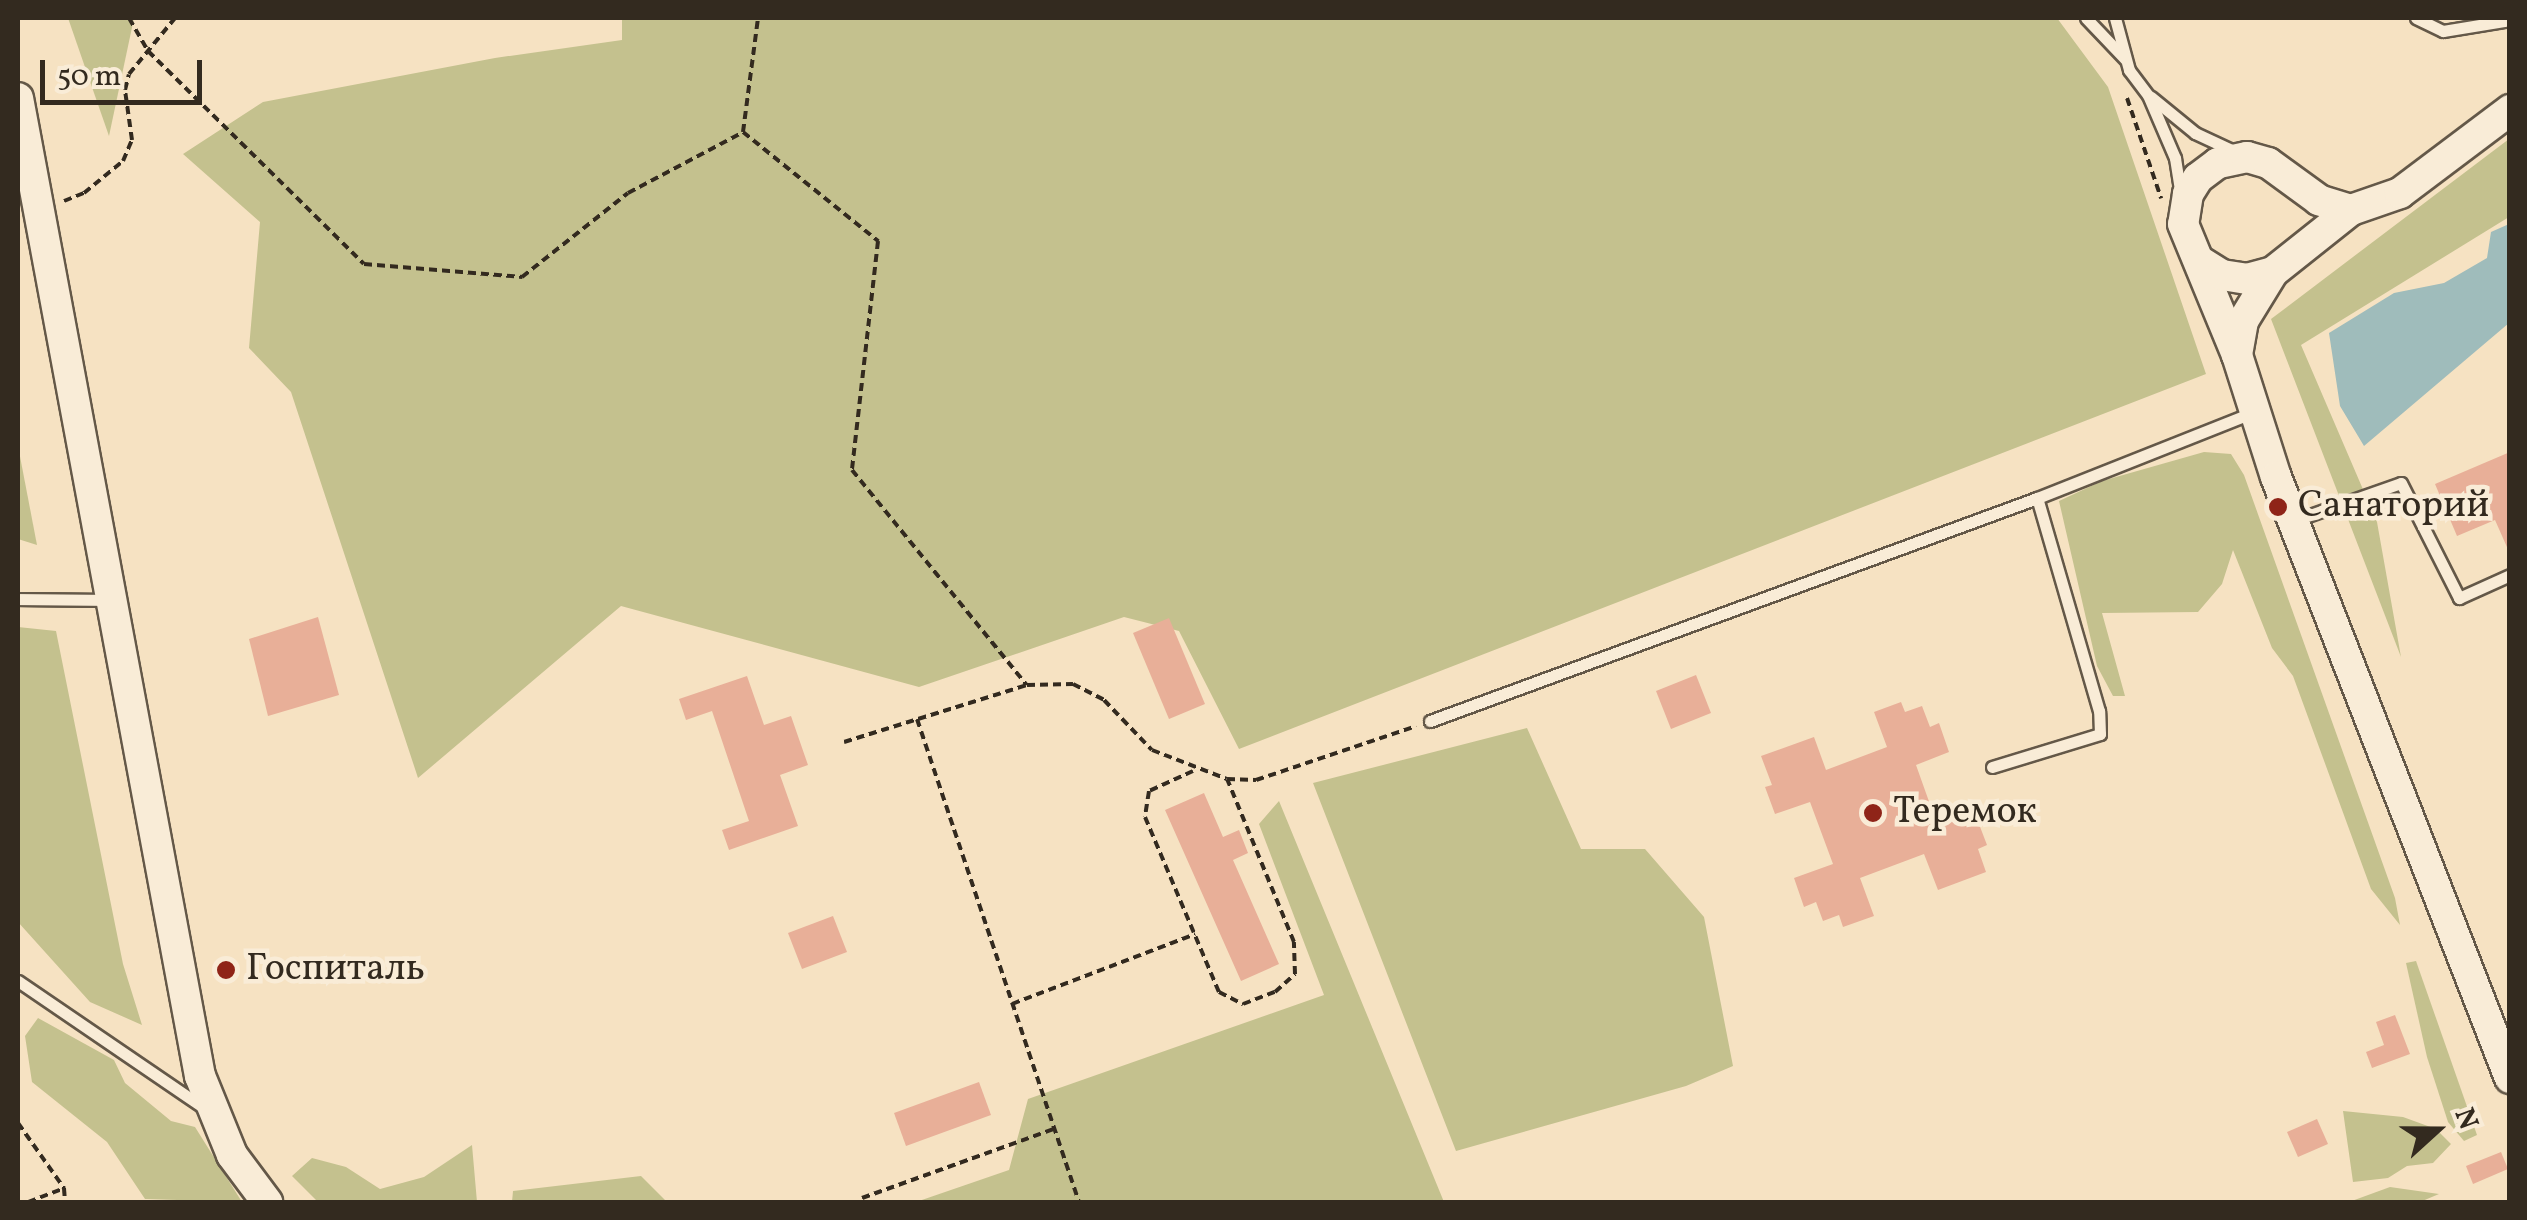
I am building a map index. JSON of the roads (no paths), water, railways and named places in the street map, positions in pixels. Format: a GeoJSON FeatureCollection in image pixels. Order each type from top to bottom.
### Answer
{"type":"FeatureCollection","features":[{"type":"Feature","properties":{"kind":"street"},"geometry":{"type":"LineString","coordinates":[[18,98],[114,600],[188,1022],[212,1114],[232,1155],[267,1202]]}},
{"type":"Feature","properties":{"kind":"street"},"geometry":{"type":"LineString","coordinates":[[2201,262],[2222,275],[2247,279],[2282,264],[2351,210],[2400,194],[2510,110]]}},
{"type":"Feature","properties":{"kind":"street"},"geometry":{"type":"LineString","coordinates":[[2351,210],[2319,200],[2268,163],[2247,157],[2218,162],[2198,178],[2184,208],[2188,244],[2201,262],[2237,355],[2293,521],[2510,1078]]}},
{"type":"Feature","properties":{"kind":"street"},"geometry":{"type":"LineString","coordinates":[[2237,355],[2242,321],[2303,231],[2304,214],[2291,181]]}},
{"type":"Feature","properties":{"kind":"lane"},"geometry":{"type":"LineString","coordinates":[[2086,18],[2128,62],[2148,95],[2175,158],[2184,208]]}},
{"type":"Feature","properties":{"kind":"lane"},"geometry":{"type":"LineString","coordinates":[[2114,18],[2128,62]]}},
{"type":"Feature","properties":{"kind":"lane"},"geometry":{"type":"LineString","coordinates":[[2416,18],[2443,31],[2510,20]]}},
{"type":"Feature","properties":{"kind":"lane"},"geometry":{"type":"LineString","coordinates":[[2148,95],[2195,133],[2247,157]]}},
{"type":"Feature","properties":{"kind":"lane"},"geometry":{"type":"LineString","coordinates":[[1430,721],[2037,498],[2254,412]]}},
{"type":"Feature","properties":{"kind":"lane"},"geometry":{"type":"LineString","coordinates":[[2293,521],[2401,483],[2459,598],[2510,574]]}},
{"type":"Feature","properties":{"kind":"lane"},"geometry":{"type":"LineString","coordinates":[[1992,767],[2100,734],[2100,711],[2037,498]]}},
{"type":"Feature","properties":{"kind":"lane"},"geometry":{"type":"LineString","coordinates":[[18,599],[114,600]]}},
{"type":"Feature","properties":{"kind":"lane"},"geometry":{"type":"LineString","coordinates":[[18,982],[54,1010],[126,1051],[212,1114]]}},
{"type":"Feature","properties":{"kind":"water"},"geometry":{"type":"Polygon","coordinates":[[[2509,224],[2509,323],[2364,446],[2340,406],[2329,333],[2394,293],[2444,283],[2487,258],[2491,232],[2509,224]]]}},
{"type":"Feature","properties":{"kind":"place","name":"Санаторий"},"geometry":{"type":"Point","coordinates":[2278,507]}},
{"type":"Feature","properties":{"kind":"place","name":"Теремок"},"geometry":{"type":"Point","coordinates":[1873,813]}},
{"type":"Feature","properties":{"kind":"place","name":"Госпиталь"},"geometry":{"type":"Point","coordinates":[226,970]}}]}
